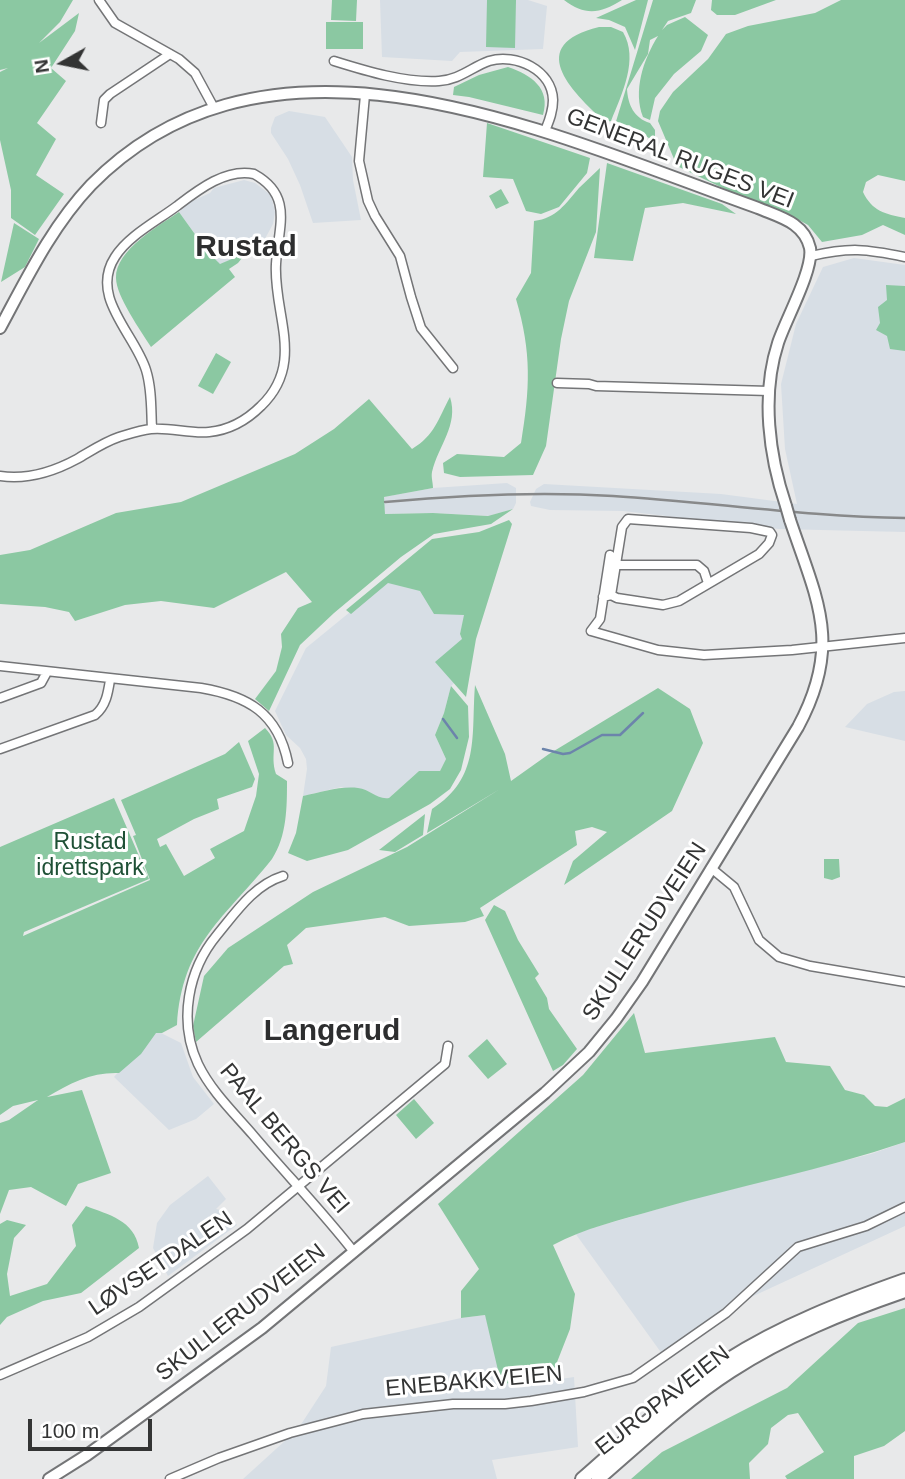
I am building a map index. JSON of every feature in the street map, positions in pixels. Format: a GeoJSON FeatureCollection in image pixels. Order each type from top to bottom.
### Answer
{"type":"FeatureCollection","features":[{"type":"Feature","properties":{"kind":"highway","name":"EUROPAVEIEN"},"geometry":{"type":"LineString","coordinates":[[582,1479],[663,1409],[726,1362],[810,1316],[905,1280]]}},
{"type":"Feature","properties":{"kind":"highway","name":"EUROPAVEIEN"},"geometry":{"type":"LineString","coordinates":[[598,1479],[690,1401],[755,1357],[821,1323],[905,1291]]}},
{"type":"Feature","properties":{"kind":"main road","name":"GENERAL RUGES VEI"},"geometry":{"type":"LineString","coordinates":[[0,328],[50,238],[91,186],[122,158],[148,139],[214,107],[279,93],[312,91],[365,95],[466,110],[545,131],[791,221],[807,240],[811,256]]}},
{"type":"Feature","properties":{"kind":"main road","name":"SKULLERUDVEIEN"},"geometry":{"type":"LineString","coordinates":[[54,1478],[248,1339],[545,1093],[589,1052],[642,982],[803,718],[816,686],[822,646],[822,622],[817,592],[790,520],[772,448],[769,391],[777,346],[811,256]]}},
{"type":"Feature","properties":{"kind":"street"},"geometry":{"type":"LineString","coordinates":[[99,0],[115,23],[170,54],[195,73],[214,107]]}},
{"type":"Feature","properties":{"kind":"street"},"geometry":{"type":"LineString","coordinates":[[101,123],[104,100],[110,94],[170,54]]}},
{"type":"Feature","properties":{"kind":"street","name":"GENERAL RUGES VEI"},"geometry":{"type":"LineString","coordinates":[[334,61],[433,82],[453,79],[500,59],[518,61],[544,75],[552,89],[553,106],[545,131]]}},
{"type":"Feature","properties":{"kind":"street"},"geometry":{"type":"LineString","coordinates":[[365,95],[359,161],[368,201],[400,256],[421,328],[453,368]]}},
{"type":"Feature","properties":{"kind":"street"},"geometry":{"type":"LineString","coordinates":[[0,476],[22,477],[46,472],[78,459],[108,441],[152,429],[205,433],[227,428],[251,415],[266,401],[279,381],[286,345],[276,276],[281,203],[271,186],[254,174],[230,176],[198,190],[128,243],[114,259],[108,272],[109,299],[135,343],[148,378],[152,429]]}},
{"type":"Feature","properties":{"kind":"street"},"geometry":{"type":"LineString","coordinates":[[811,256],[844,249],[862,249],[905,257]]}},
{"type":"Feature","properties":{"kind":"street"},"geometry":{"type":"LineString","coordinates":[[556,383],[769,391]]}},
{"type":"Feature","properties":{"kind":"street"},"geometry":{"type":"LineString","coordinates":[[607,596],[644,603],[671,604],[759,554],[769,543],[771,532],[751,528],[628,519],[622,527],[617,565],[607,596],[600,620],[591,631],[658,650],[704,655],[905,638]]}},
{"type":"Feature","properties":{"kind":"street"},"geometry":{"type":"LineString","coordinates":[[607,596],[610,555]]}},
{"type":"Feature","properties":{"kind":"street"},"geometry":{"type":"LineString","coordinates":[[617,565],[697,565],[705,571],[708,583]]}},
{"type":"Feature","properties":{"kind":"street"},"geometry":{"type":"LineString","coordinates":[[0,666],[198,688],[239,698],[267,716],[284,742],[288,763]]}},
{"type":"Feature","properties":{"kind":"street"},"geometry":{"type":"LineString","coordinates":[[0,698],[41,683],[47,672]]}},
{"type":"Feature","properties":{"kind":"street"},"geometry":{"type":"LineString","coordinates":[[0,749],[94,716],[103,706],[110,680]]}},
{"type":"Feature","properties":{"kind":"street"},"geometry":{"type":"LineString","coordinates":[[711,868],[734,887],[759,940],[779,957],[810,966],[905,982]]}},
{"type":"Feature","properties":{"kind":"street","name":"PAAL BERGS VEI"},"geometry":{"type":"LineString","coordinates":[[283,876],[267,881],[253,894],[203,953],[194,973],[187,1019],[190,1042],[204,1074],[223,1101],[354,1252]]}},
{"type":"Feature","properties":{"kind":"street","name":"LØVSETDALEN"},"geometry":{"type":"LineString","coordinates":[[0,1375],[88,1337],[139,1307],[234,1238],[298,1188],[445,1064],[448,1046]]}},
{"type":"Feature","properties":{"kind":"street","name":"ENEBAKKVEIEN"},"geometry":{"type":"LineString","coordinates":[[170,1479],[290,1433],[363,1414],[453,1404],[531,1401],[584,1392],[633,1378],[726,1313],[798,1247],[866,1226],[905,1207]]}},
{"type":"Feature","properties":{"kind":"shaded area"},"geometry":{"type":"Polygon","coordinates":[[[380,0],[528,0],[547,6],[543,49],[460,52],[452,61],[382,57],[380,0]]]}},
{"type":"Feature","properties":{"kind":"shaded area"},"geometry":{"type":"Polygon","coordinates":[[[289,111],[325,117],[352,157],[353,180],[361,220],[313,223],[288,159],[271,133],[275,117],[289,111]]]}},
{"type":"Feature","properties":{"kind":"shaded area"},"geometry":{"type":"Polygon","coordinates":[[[244,180],[255,183],[271,195],[275,212],[273,224],[261,246],[220,265],[179,212],[214,188],[244,180]]]}},
{"type":"Feature","properties":{"kind":"shaded area"},"geometry":{"type":"Polygon","coordinates":[[[854,258],[905,265],[905,532],[779,529],[623,511],[550,510],[531,506],[536,489],[544,484],[721,494],[797,504],[785,449],[781,384],[796,324],[823,267],[854,258]]]}},
{"type":"Feature","properties":{"kind":"shaded area"},"geometry":{"type":"Polygon","coordinates":[[[507,483],[516,488],[516,503],[513,509],[489,516],[385,514],[383,497],[433,488],[507,483]]]}},
{"type":"Feature","properties":{"kind":"shaded area"},"geometry":{"type":"Polygon","coordinates":[[[483,541],[460,634],[469,654],[466,672],[451,686],[435,735],[446,759],[440,771],[419,771],[389,798],[384,799],[341,787],[303,796],[306,759],[300,748],[286,735],[275,711],[306,648],[432,545],[483,541]]]}},
{"type":"Feature","properties":{"kind":"shaded area"},"geometry":{"type":"Polygon","coordinates":[[[905,691],[905,741],[845,727],[867,704],[894,692],[905,691]]]}},
{"type":"Feature","properties":{"kind":"shaded area"},"geometry":{"type":"Polygon","coordinates":[[[155,1030],[181,1043],[193,1077],[214,1104],[196,1119],[169,1130],[114,1077],[155,1030]]]}},
{"type":"Feature","properties":{"kind":"shaded area"},"geometry":{"type":"Polygon","coordinates":[[[905,1142],[905,1226],[749,1298],[665,1358],[575,1233],[696,1198],[871,1154],[905,1142]]]}},
{"type":"Feature","properties":{"kind":"shaded area"},"geometry":{"type":"Polygon","coordinates":[[[208,1176],[226,1199],[216,1209],[225,1211],[237,1225],[168,1276],[153,1248],[157,1223],[170,1205],[208,1176]]]}},
{"type":"Feature","properties":{"kind":"shaded area"},"geometry":{"type":"Polygon","coordinates":[[[485,1315],[489,1329],[528,1384],[574,1377],[578,1447],[492,1460],[497,1479],[243,1479],[298,1429],[326,1386],[331,1347],[485,1315]]]}},
{"type":"Feature","properties":{"kind":"green space"},"geometry":{"type":"Polygon","coordinates":[[[0,0],[73,0],[60,22],[39,43],[79,13],[75,31],[51,68],[66,81],[37,123],[56,139],[36,175],[64,194],[35,235],[11,218],[11,190],[0,140],[0,72],[8,68],[0,70],[0,0]]]}},
{"type":"Feature","properties":{"kind":"green space"},"geometry":{"type":"Polygon","coordinates":[[[332,0],[357,0],[356,21],[331,20],[332,0]]]}},
{"type":"Feature","properties":{"kind":"green space"},"geometry":{"type":"Polygon","coordinates":[[[487,0],[516,0],[515,48],[486,47],[487,0]]]}},
{"type":"Feature","properties":{"kind":"green space"},"geometry":{"type":"Polygon","coordinates":[[[564,0],[622,0],[607,8],[586,11],[564,0]]]}},
{"type":"Feature","properties":{"kind":"green space"},"geometry":{"type":"Polygon","coordinates":[[[636,0],[648,0],[635,50],[625,27],[596,18],[636,0]]]}},
{"type":"Feature","properties":{"kind":"green space"},"geometry":{"type":"Polygon","coordinates":[[[653,0],[696,0],[691,13],[668,21],[662,30],[685,17],[708,35],[701,51],[674,74],[655,98],[650,120],[643,117],[639,86],[644,65],[658,36],[650,40],[648,54],[627,89],[633,110],[655,130],[655,139],[652,140],[629,125],[614,128],[653,0]]]}},
{"type":"Feature","properties":{"kind":"green space"},"geometry":{"type":"Polygon","coordinates":[[[712,0],[776,0],[735,15],[717,15],[711,10],[712,0]]]}},
{"type":"Feature","properties":{"kind":"green space"},"geometry":{"type":"Polygon","coordinates":[[[841,0],[905,0],[905,181],[878,175],[866,182],[863,192],[880,211],[905,218],[905,235],[883,225],[862,235],[822,242],[808,225],[786,213],[731,192],[677,166],[658,121],[660,111],[673,92],[708,59],[726,34],[748,26],[815,13],[841,0]]]}},
{"type":"Feature","properties":{"kind":"green space"},"geometry":{"type":"Polygon","coordinates":[[[326,22],[363,22],[363,49],[326,49],[326,22]]]}},
{"type":"Feature","properties":{"kind":"green space"},"geometry":{"type":"Polygon","coordinates":[[[599,27],[611,27],[623,32],[628,42],[629,54],[624,88],[611,121],[605,122],[568,83],[559,57],[564,45],[577,35],[599,27]]]}},
{"type":"Feature","properties":{"kind":"green space"},"geometry":{"type":"Polygon","coordinates":[[[508,67],[524,74],[542,90],[545,106],[543,115],[453,95],[454,87],[479,75],[508,67]]]}},
{"type":"Feature","properties":{"kind":"green space"},"geometry":{"type":"Polygon","coordinates":[[[487,123],[590,158],[587,173],[559,207],[541,214],[526,211],[513,179],[483,177],[487,123]]]}},
{"type":"Feature","properties":{"kind":"green space"},"geometry":{"type":"Polygon","coordinates":[[[607,163],[722,204],[736,214],[683,203],[645,208],[633,261],[594,258],[607,163]]]}},
{"type":"Feature","properties":{"kind":"green space"},"geometry":{"type":"Polygon","coordinates":[[[600,168],[596,232],[569,301],[546,446],[533,475],[460,477],[444,473],[443,463],[457,454],[504,457],[521,443],[528,371],[525,337],[516,299],[531,273],[534,221],[549,217],[560,209],[600,168]]]}},
{"type":"Feature","properties":{"kind":"green space"},"geometry":{"type":"Polygon","coordinates":[[[501,189],[509,203],[496,209],[489,196],[501,189]]]}},
{"type":"Feature","properties":{"kind":"green space"},"geometry":{"type":"Polygon","coordinates":[[[179,212],[207,251],[220,264],[246,253],[229,269],[235,277],[151,347],[120,294],[116,278],[118,268],[130,248],[179,212]]]}},
{"type":"Feature","properties":{"kind":"green space"},"geometry":{"type":"Polygon","coordinates":[[[14,223],[39,239],[25,267],[1,282],[14,223]]]}},
{"type":"Feature","properties":{"kind":"green space"},"geometry":{"type":"Polygon","coordinates":[[[886,285],[905,286],[905,351],[890,349],[887,336],[876,330],[880,323],[878,307],[887,300],[886,285]]]}},
{"type":"Feature","properties":{"kind":"green space"},"geometry":{"type":"Polygon","coordinates":[[[216,353],[231,362],[213,394],[198,386],[216,353]]]}},
{"type":"Feature","properties":{"kind":"green space"},"geometry":{"type":"Polygon","coordinates":[[[450,397],[452,417],[432,472],[433,488],[384,497],[385,514],[488,516],[513,509],[491,524],[434,534],[401,557],[300,645],[269,711],[255,699],[276,671],[282,647],[281,634],[298,608],[312,602],[286,572],[214,608],[161,601],[125,605],[75,621],[69,612],[45,607],[0,604],[0,555],[30,550],[116,513],[181,502],[295,454],[334,429],[369,399],[412,449],[431,432],[450,397]]]}},
{"type":"Feature","properties":{"kind":"green space"},"geometry":{"type":"Polygon","coordinates":[[[509,520],[512,524],[476,639],[466,697],[435,662],[462,639],[460,634],[464,615],[434,614],[420,591],[388,583],[351,614],[346,610],[432,539],[479,532],[509,520]]]}},
{"type":"Feature","properties":{"kind":"green space"},"geometry":{"type":"Polygon","coordinates":[[[475,685],[505,754],[511,781],[549,754],[658,688],[690,709],[703,743],[672,811],[564,885],[573,861],[607,832],[592,827],[575,831],[577,845],[480,908],[484,916],[465,922],[409,926],[385,917],[306,928],[287,945],[293,964],[284,966],[196,1042],[193,1026],[204,976],[228,948],[313,892],[407,847],[500,789],[427,833],[432,809],[448,797],[459,784],[466,769],[473,738],[475,685]]]}},
{"type":"Feature","properties":{"kind":"green space"},"geometry":{"type":"Polygon","coordinates":[[[451,686],[468,706],[469,737],[461,770],[450,789],[430,804],[348,850],[307,861],[288,853],[296,833],[303,796],[351,788],[389,798],[419,771],[440,771],[446,759],[435,735],[451,686]]]}},
{"type":"Feature","properties":{"kind":"green space","name":"Rustad idrettspark"},"geometry":{"type":"Polygon","coordinates":[[[265,728],[274,744],[276,774],[287,781],[281,841],[272,859],[209,933],[197,952],[187,973],[177,1025],[162,1033],[156,1033],[141,1054],[119,1073],[82,1079],[47,1097],[82,1090],[111,1173],[78,1184],[66,1206],[31,1187],[9,1190],[0,1214],[0,1123],[38,1100],[13,1106],[0,1115],[0,847],[114,798],[149,879],[24,932],[23,936],[150,880],[133,836],[136,835],[121,800],[225,754],[239,742],[255,779],[252,787],[217,799],[219,809],[157,839],[160,847],[166,844],[184,876],[215,858],[210,849],[244,831],[256,796],[259,774],[248,741],[265,728]]]}},
{"type":"Feature","properties":{"kind":"green space"},"geometry":{"type":"Polygon","coordinates":[[[425,814],[423,835],[395,852],[379,850],[425,814]]]}},
{"type":"Feature","properties":{"kind":"green space"},"geometry":{"type":"Polygon","coordinates":[[[824,859],[839,859],[840,877],[832,880],[824,878],[824,859]]]}},
{"type":"Feature","properties":{"kind":"green space"},"geometry":{"type":"Polygon","coordinates":[[[494,905],[505,911],[518,940],[539,974],[535,978],[547,998],[549,1009],[577,1049],[563,1065],[553,1071],[485,920],[494,905]]]}},
{"type":"Feature","properties":{"kind":"green space"},"geometry":{"type":"Polygon","coordinates":[[[634,1013],[645,1053],[775,1037],[786,1062],[830,1066],[845,1090],[864,1095],[875,1106],[887,1107],[905,1098],[905,1142],[616,1221],[553,1245],[575,1294],[570,1329],[550,1380],[528,1384],[501,1383],[485,1315],[461,1318],[461,1291],[479,1269],[438,1204],[583,1075],[634,1013]]]}},
{"type":"Feature","properties":{"kind":"green space"},"geometry":{"type":"Polygon","coordinates":[[[487,1039],[507,1064],[488,1079],[468,1056],[487,1039]]]}},
{"type":"Feature","properties":{"kind":"green space"},"geometry":{"type":"Polygon","coordinates":[[[414,1099],[434,1123],[416,1139],[396,1115],[414,1099]]]}},
{"type":"Feature","properties":{"kind":"green space"},"geometry":{"type":"Polygon","coordinates":[[[86,1206],[112,1216],[126,1225],[132,1231],[139,1248],[81,1293],[43,1301],[7,1317],[0,1325],[0,1224],[7,1220],[26,1225],[14,1238],[7,1274],[10,1296],[47,1284],[76,1246],[72,1225],[86,1206]]]}},
{"type":"Feature","properties":{"kind":"green space"},"geometry":{"type":"Polygon","coordinates":[[[905,1308],[905,1431],[884,1446],[854,1456],[854,1479],[787,1479],[785,1476],[824,1452],[798,1413],[788,1415],[771,1428],[768,1444],[749,1463],[750,1479],[631,1479],[662,1452],[787,1388],[858,1323],[905,1308]]]}},
{"type":"Feature","properties":{"kind":"waterway"},"geometry":{"type":"LineString","coordinates":[[543,749],[570,753],[602,735],[620,735],[643,713]]}},
{"type":"Feature","properties":{"kind":"waterway"},"geometry":{"type":"LineString","coordinates":[[443,719],[457,738]]}},
{"type":"Feature","properties":{"kind":"railway"},"geometry":{"type":"LineString","coordinates":[[385,502],[499,494],[556,494],[905,518]]}},
{"type":"Feature","properties":{"kind":"district","name":"Rustad"},"geometry":{"type":"Point","coordinates":[246,248]}},
{"type":"Feature","properties":{"kind":"district","name":"Langerud"},"geometry":{"type":"Point","coordinates":[332,1032]}}]}
